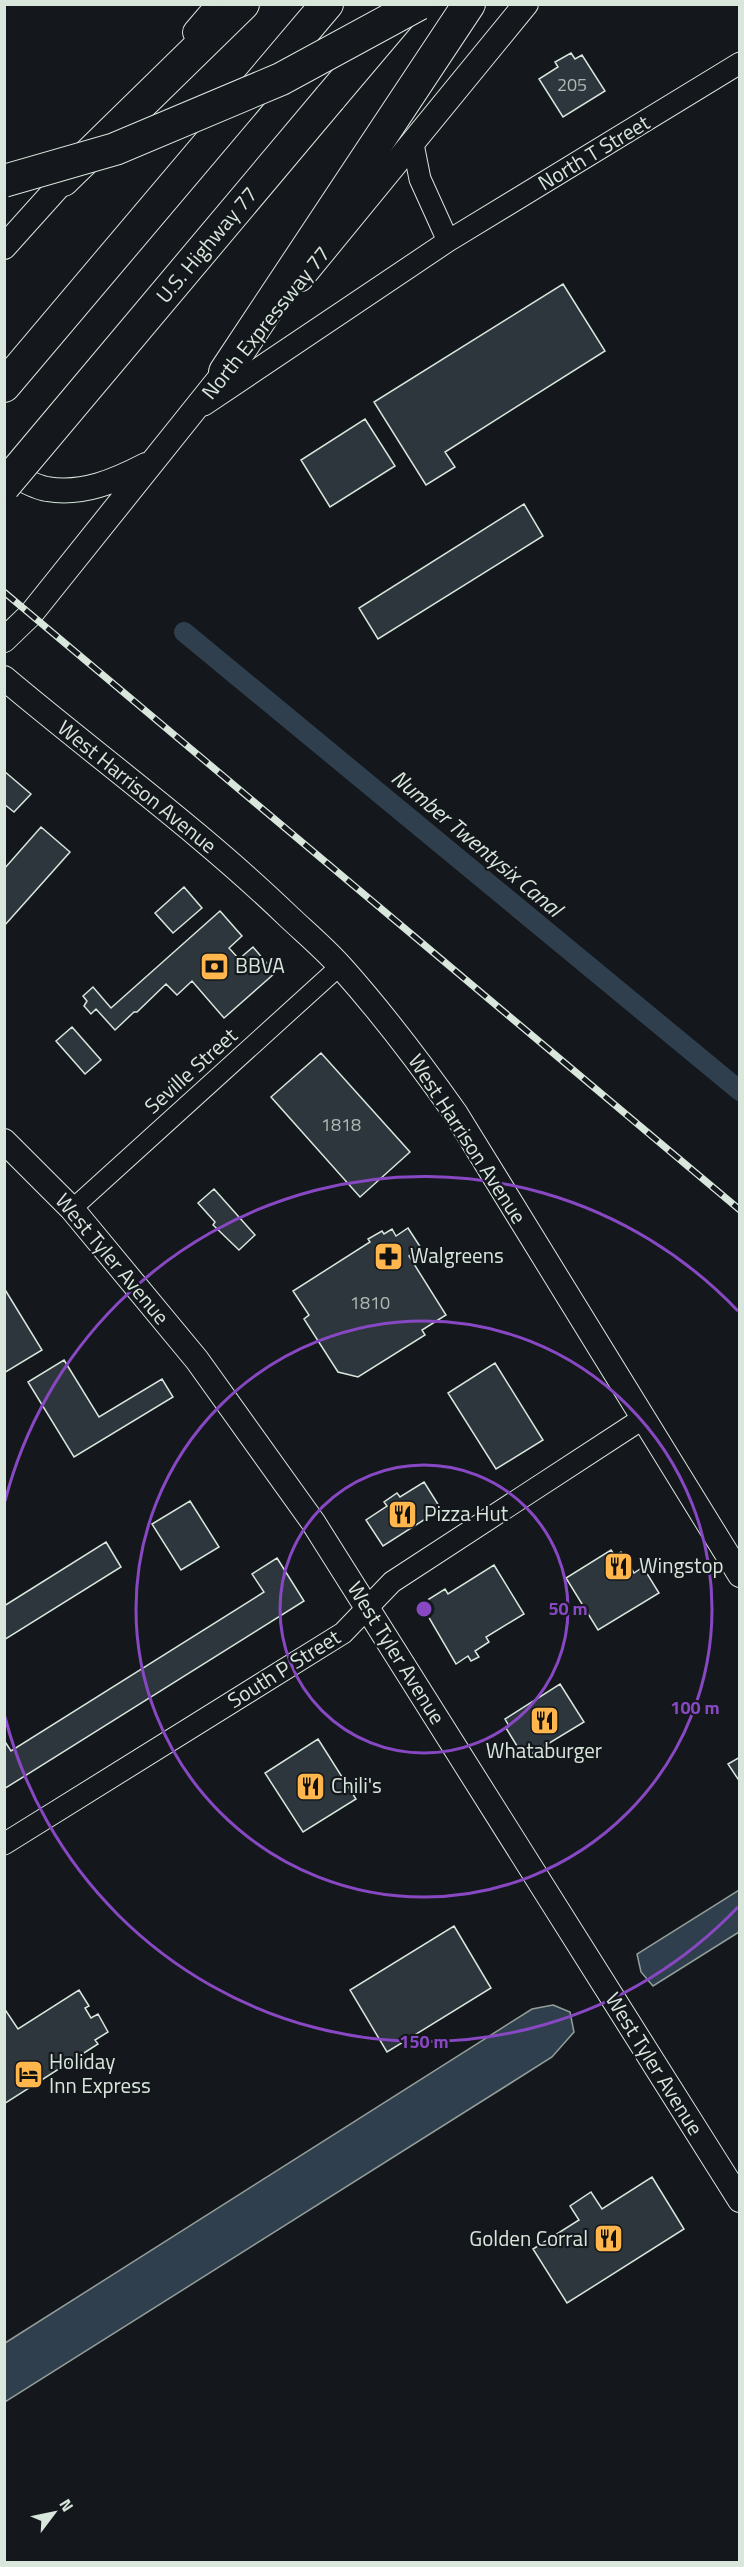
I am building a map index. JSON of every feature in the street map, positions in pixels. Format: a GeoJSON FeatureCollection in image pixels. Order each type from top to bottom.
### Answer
{"type":"FeatureCollection","features":[{"type":"Feature","properties":{"kind":"highway"},"geometry":{"type":"LineString","coordinates":[[63,180],[243,4]]}},
{"type":"Feature","properties":{"kind":"highway"},"geometry":{"type":"LineString","coordinates":[[4,386],[327,4]]}},
{"type":"Feature","properties":{"kind":"highway","name":"U.S. Highway 77"},"geometry":{"type":"LineString","coordinates":[[4,486],[409,4]]}},
{"type":"Feature","properties":{"kind":"highway"},"geometry":{"type":"LineString","coordinates":[[4,181],[115,148],[281,79],[419,4]]}},
{"type":"Feature","properties":{"kind":"highway"},"geometry":{"type":"LineString","coordinates":[[225,372],[470,4]]}},
{"type":"Feature","properties":{"kind":"main road"},"geometry":{"type":"LineString","coordinates":[[4,247],[219,4]]}},
{"type":"Feature","properties":{"kind":"main road","name":"North Expressway 77"},"geometry":{"type":"LineString","coordinates":[[4,640],[32,614],[152,462],[526,4]]}},
{"type":"Feature","properties":{"kind":"main road"},"geometry":{"type":"LineString","coordinates":[[4,470],[45,489],[86,490],[120,478],[152,462]]}},
{"type":"Feature","properties":{"kind":"main road","name":"West Harrison Avenue"},"geometry":{"type":"LineString","coordinates":[[4,678],[72,735],[152,795],[263,891],[340,966],[413,1054],[456,1114],[740,1575]]}},
{"type":"Feature","properties":{"kind":"main road","name":"West Tyler Avenue"},"geometry":{"type":"LineString","coordinates":[[4,1141],[72,1209],[197,1360],[255,1437],[313,1522],[740,2200]]}},
{"type":"Feature","properties":{"kind":"street","name":"North T Street"},"geometry":{"type":"LineString","coordinates":[[196,410],[448,241],[740,63]]}},
{"type":"Feature","properties":{"kind":"street"},"geometry":{"type":"LineString","coordinates":[[413,144],[420,179],[448,241]]}},
{"type":"Feature","properties":{"kind":"street","name":"Seville Street"},"geometry":{"type":"LineString","coordinates":[[72,1209],[340,966]]}},
{"type":"Feature","properties":{"kind":"street","name":"South P Street"},"geometry":{"type":"LineString","coordinates":[[4,1844],[343,1633],[392,1582],[642,1419]]}},
{"type":"Feature","properties":{"kind":"water"},"geometry":{"type":"Polygon","coordinates":[[[739,1890],[739,1932],[653,1986],[641,1972],[637,1954],[739,1890]]]}},
{"type":"Feature","properties":{"kind":"water"},"geometry":{"type":"Polygon","coordinates":[[[553,2005],[570,2012],[574,2032],[552,2057],[5,2402],[5,2343],[532,2009],[553,2005]]]}},
{"type":"Feature","properties":{"kind":"building"},"geometry":{"type":"Polygon","coordinates":[[[571,53],[575,59],[582,55],[605,91],[563,117],[539,79],[558,67],[555,62],[571,53]]]}},
{"type":"Feature","properties":{"kind":"building"},"geometry":{"type":"Polygon","coordinates":[[[563,284],[605,351],[445,452],[455,467],[426,485],[374,402],[563,284]]]}},
{"type":"Feature","properties":{"kind":"building"},"geometry":{"type":"Polygon","coordinates":[[[365,419],[395,466],[330,507],[301,460],[365,419]]]}},
{"type":"Feature","properties":{"kind":"building"},"geometry":{"type":"Polygon","coordinates":[[[524,504],[543,536],[378,639],[359,608],[524,504]]]}},
{"type":"Feature","properties":{"kind":"building"},"geometry":{"type":"Polygon","coordinates":[[[4,771],[31,794],[14,812],[4,804],[4,771]]]}},
{"type":"Feature","properties":{"kind":"building"},"geometry":{"type":"Polygon","coordinates":[[[41,827],[70,852],[4,926],[4,869],[41,827]]]}},
{"type":"Feature","properties":{"kind":"building"},"geometry":{"type":"Polygon","coordinates":[[[184,887],[202,908],[173,933],[155,913],[184,887]]]}},
{"type":"Feature","properties":{"kind":"building","name":"BBVA"},"geometry":{"type":"Polygon","coordinates":[[[220,911],[242,936],[229,948],[239,959],[253,947],[275,973],[224,1018],[192,981],[177,995],[166,984],[115,1030],[96,1009],[91,1014],[84,1006],[87,1001],[83,996],[93,987],[111,1008],[220,911]]]}},
{"type":"Feature","properties":{"kind":"building"},"geometry":{"type":"Polygon","coordinates":[[[72,1027],[101,1060],[85,1074],[56,1041],[72,1027]]]}},
{"type":"Feature","properties":{"kind":"building"},"geometry":{"type":"Polygon","coordinates":[[[321,1053],[410,1152],[360,1197],[271,1097],[321,1053]]]}},
{"type":"Feature","properties":{"kind":"building"},"geometry":{"type":"Polygon","coordinates":[[[214,1189],[255,1235],[239,1250],[213,1225],[215,1222],[198,1203],[214,1189]]]}},
{"type":"Feature","properties":{"kind":"building","name":"Walgreens"},"geometry":{"type":"Polygon","coordinates":[[[408,1228],[421,1248],[409,1256],[446,1315],[422,1330],[425,1335],[358,1377],[338,1372],[304,1319],[309,1315],[293,1291],[370,1242],[368,1239],[382,1231],[384,1234],[392,1229],[396,1236],[408,1228]]]}},
{"type":"Feature","properties":{"kind":"building"},"geometry":{"type":"Polygon","coordinates":[[[4,1288],[42,1350],[4,1373],[4,1288]]]}},
{"type":"Feature","properties":{"kind":"building"},"geometry":{"type":"Polygon","coordinates":[[[64,1360],[99,1417],[162,1379],[173,1397],[74,1457],[28,1382],[64,1360]]]}},
{"type":"Feature","properties":{"kind":"building"},"geometry":{"type":"Polygon","coordinates":[[[495,1363],[543,1440],[496,1469],[448,1393],[495,1363]]]}},
{"type":"Feature","properties":{"kind":"building","name":"Pizza Hut"},"geometry":{"type":"Polygon","coordinates":[[[424,1482],[441,1509],[383,1546],[366,1520],[387,1506],[384,1502],[397,1493],[400,1497],[424,1482]]]}},
{"type":"Feature","properties":{"kind":"building"},"geometry":{"type":"Polygon","coordinates":[[[190,1501],[219,1547],[181,1570],[152,1524],[190,1501]]]}},
{"type":"Feature","properties":{"kind":"building"},"geometry":{"type":"Polygon","coordinates":[[[106,1542],[121,1567],[4,1640],[4,1606],[106,1542]]]}},
{"type":"Feature","properties":{"kind":"building"},"geometry":{"type":"Polygon","coordinates":[[[611,1550],[615,1556],[621,1552],[634,1573],[643,1567],[659,1593],[598,1630],[566,1578],[611,1550]]]}},
{"type":"Feature","properties":{"kind":"building"},"geometry":{"type":"Polygon","coordinates":[[[277,1558],[304,1601],[4,1789],[4,1740],[11,1751],[264,1592],[252,1574],[277,1558]]]}},
{"type":"Feature","properties":{"kind":"building"},"geometry":{"type":"Polygon","coordinates":[[[494,1565],[524,1614],[486,1637],[489,1642],[475,1651],[479,1657],[471,1661],[468,1656],[456,1664],[421,1604],[445,1589],[448,1594],[494,1565]]]}},
{"type":"Feature","properties":{"kind":"building","name":"Whataburger"},"geometry":{"type":"Polygon","coordinates":[[[560,1684],[584,1722],[528,1756],[524,1749],[520,1751],[506,1728],[509,1726],[505,1719],[560,1684]]]}},
{"type":"Feature","properties":{"kind":"building","name":"Chili's"},"geometry":{"type":"Polygon","coordinates":[[[318,1739],[356,1799],[303,1832],[265,1773],[318,1739]]]}},
{"type":"Feature","properties":{"kind":"building"},"geometry":{"type":"Polygon","coordinates":[[[740,1757],[740,1782],[728,1764],[740,1757]]]}},
{"type":"Feature","properties":{"kind":"building"},"geometry":{"type":"Polygon","coordinates":[[[454,1926],[491,1988],[387,2052],[350,1990],[454,1926]]]}},
{"type":"Feature","properties":{"kind":"building","name":"Holiday Inn Express"},"geometry":{"type":"Polygon","coordinates":[[[79,1990],[89,2006],[85,2008],[91,2018],[98,2014],[108,2032],[95,2040],[98,2044],[4,2104],[4,2008],[18,2029],[79,1990]]]}},
{"type":"Feature","properties":{"kind":"building","name":"Golden Corral"},"geometry":{"type":"Polygon","coordinates":[[[652,2177],[684,2229],[567,2303],[533,2249],[579,2220],[570,2206],[591,2192],[602,2209],[652,2177]]]}},
{"type":"Feature","properties":{"kind":"waterway","name":"Number Twentysix Canal"},"geometry":{"type":"LineString","coordinates":[[184,632],[740,1091]]}},
{"type":"Feature","properties":{"kind":"railway"},"geometry":{"type":"LineString","coordinates":[[4,592],[740,1210]]}},
{"type":"Feature","properties":{"kind":"place","name":"BBVA"},"geometry":{"type":"Point","coordinates":[214,966]}},
{"type":"Feature","properties":{"kind":"place","name":"Walgreens"},"geometry":{"type":"Point","coordinates":[389,1256]}},
{"type":"Feature","properties":{"kind":"place","name":"Pizza Hut"},"geometry":{"type":"Point","coordinates":[403,1514]}},
{"type":"Feature","properties":{"kind":"place","name":"Wingstop"},"geometry":{"type":"Point","coordinates":[618,1566]}},
{"type":"Feature","properties":{"kind":"place","name":"Whataburger"},"geometry":{"type":"Point","coordinates":[544,1720]}},
{"type":"Feature","properties":{"kind":"place","name":"Chili's"},"geometry":{"type":"Point","coordinates":[310,1786]}},
{"type":"Feature","properties":{"kind":"place","name":"Holiday Inn Express"},"geometry":{"type":"Point","coordinates":[28,2074]}},
{"type":"Feature","properties":{"kind":"place","name":"Golden Corral"},"geometry":{"type":"Point","coordinates":[609,2239]}}]}
